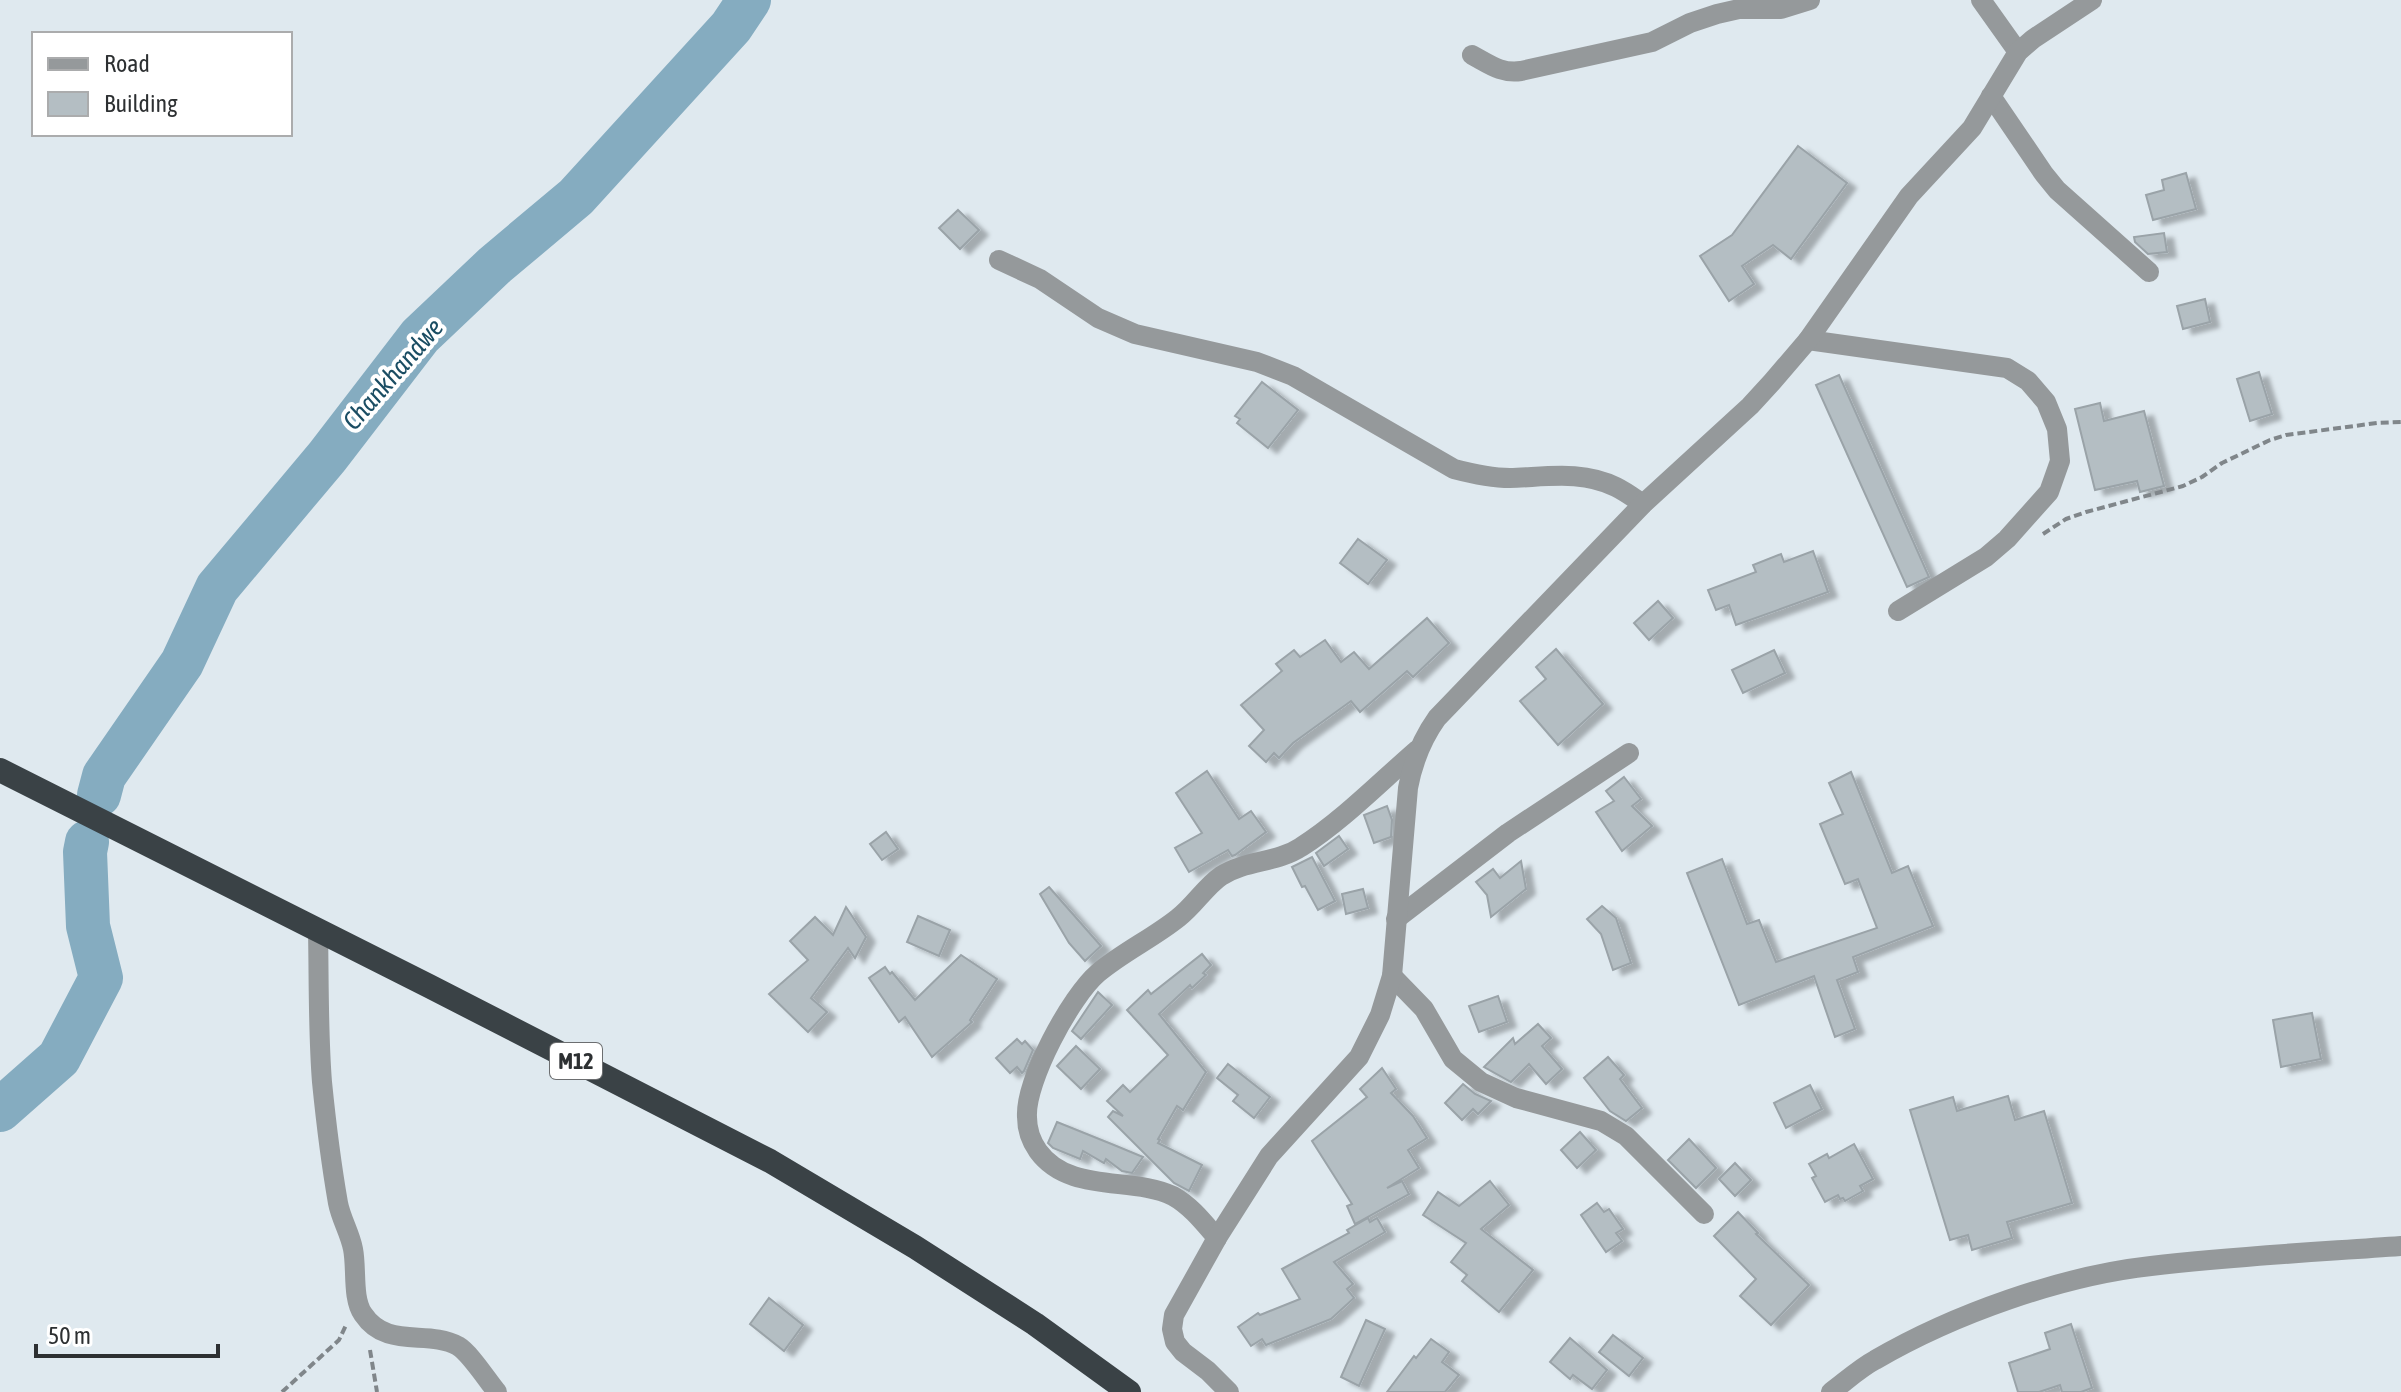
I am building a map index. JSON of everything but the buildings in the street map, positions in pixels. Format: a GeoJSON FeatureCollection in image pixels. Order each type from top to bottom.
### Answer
{"type":"FeatureCollection","features":[{"type":"Feature","properties":{"kind":"highway","name":"M12"},"geometry":{"type":"LineString","coordinates":[[0,770],[770,1161],[915,1247],[1035,1324],[1129,1392]]}},
{"type":"Feature","properties":{"kind":"street"},"geometry":{"type":"LineString","coordinates":[[1472,55],[1500,70],[1521,71],[1652,42],[1690,23],[1717,14],[1739,9],[1781,9],[1810,0]]}},
{"type":"Feature","properties":{"kind":"street"},"geometry":{"type":"LineString","coordinates":[[1981,0],[2018,52]]}},
{"type":"Feature","properties":{"kind":"street"},"geometry":{"type":"LineString","coordinates":[[1229,1392],[1175,1342],[1172,1329],[1174,1315],[1217,1238],[1269,1156],[1359,1057],[1380,1015],[1392,976],[1412,766],[1437,718],[1643,504],[1750,406],[1808,340],[1909,196],[1972,128],[2018,52],[2092,0]]}},
{"type":"Feature","properties":{"kind":"street"},"geometry":{"type":"LineString","coordinates":[[1991,96],[2057,190],[2149,272]]}},
{"type":"Feature","properties":{"kind":"street"},"geometry":{"type":"LineString","coordinates":[[999,260],[1040,279],[1098,318],[1135,334],[1257,362],[1293,376],[1454,469],[1481,476],[1510,478],[1554,474],[1589,478],[1615,486],[1643,504]]}},
{"type":"Feature","properties":{"kind":"street"},"geometry":{"type":"LineString","coordinates":[[1808,340],[2007,368],[2028,381],[2046,402],[2057,429],[2060,461],[2049,492],[2007,539],[1986,557],[1898,611]]}},
{"type":"Feature","properties":{"kind":"street"},"geometry":{"type":"LineString","coordinates":[[1217,1238],[1194,1212],[1175,1197],[1158,1190],[1089,1180],[1051,1164],[1038,1151],[1029,1134],[1026,1115],[1029,1096],[1060,1022],[1075,997],[1097,974],[1178,919],[1222,876],[1239,868],[1281,858],[1318,836],[1420,747]]}},
{"type":"Feature","properties":{"kind":"street"},"geometry":{"type":"LineString","coordinates":[[1396,919],[1508,833],[1629,753]]}},
{"type":"Feature","properties":{"kind":"street"},"geometry":{"type":"LineString","coordinates":[[318,930],[322,1082],[339,1205],[352,1242],[356,1266],[358,1304],[363,1316],[384,1333],[460,1347],[497,1392]]}},
{"type":"Feature","properties":{"kind":"street"},"geometry":{"type":"LineString","coordinates":[[1392,976],[1424,1009],[1453,1059],[1481,1082],[1516,1098],[1601,1121],[1626,1136],[1704,1214]]}},
{"type":"Feature","properties":{"kind":"street"},"geometry":{"type":"LineString","coordinates":[[1831,1392],[1873,1361],[1925,1334],[1983,1309],[2046,1289],[2149,1266],[2401,1246]]}},
{"type":"Feature","properties":{"kind":"path"},"geometry":{"type":"LineString","coordinates":[[2040,537],[2066,519],[2183,486],[2222,463],[2286,435],[2401,422]]}},
{"type":"Feature","properties":{"kind":"path"},"geometry":{"type":"LineString","coordinates":[[282,1392],[339,1340],[356,1290]]}},
{"type":"Feature","properties":{"kind":"path"},"geometry":{"type":"LineString","coordinates":[[363,1316],[377,1392]]}},
{"type":"Feature","properties":{"kind":"waterway","name":"Chankhandwe"},"geometry":{"type":"LineString","coordinates":[[99,795],[104,776],[182,663],[217,588],[327,457],[420,336],[495,265],[576,197],[731,27],[749,0]]}},
{"type":"Feature","properties":{"kind":"waterway","name":"Chankhandwe"},"geometry":{"type":"LineString","coordinates":[[0,1110],[59,1058],[101,978],[88,926],[87,842]]}}]}
